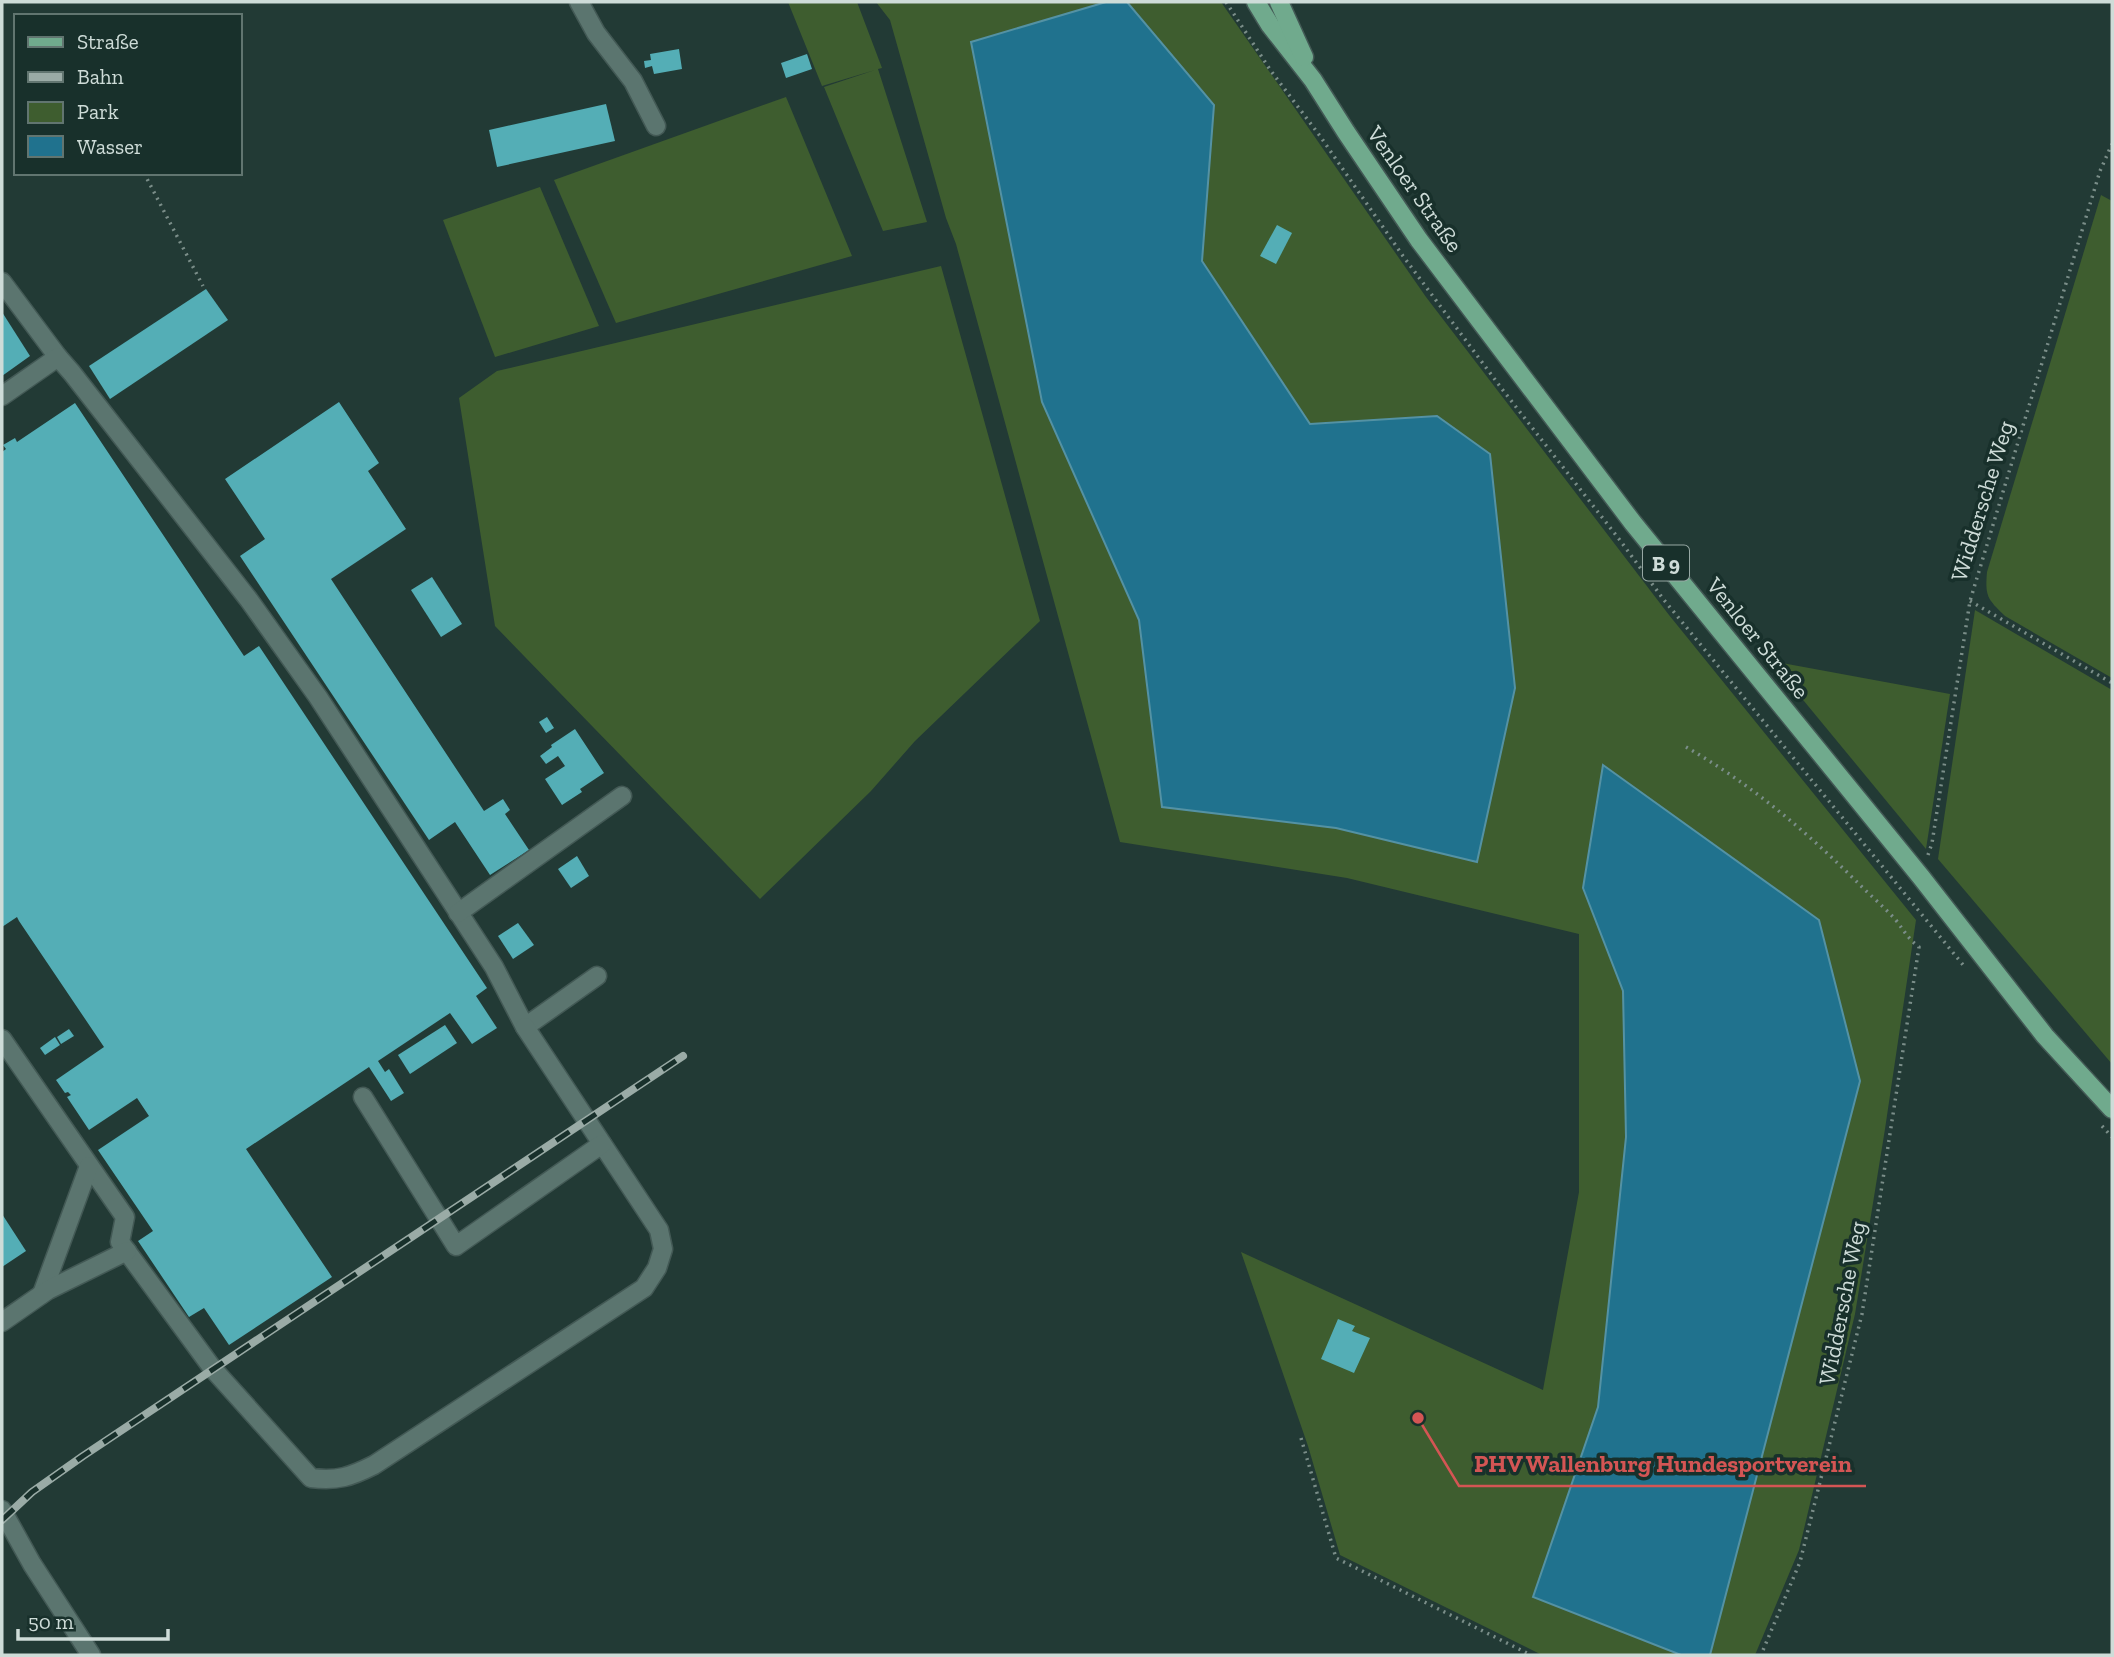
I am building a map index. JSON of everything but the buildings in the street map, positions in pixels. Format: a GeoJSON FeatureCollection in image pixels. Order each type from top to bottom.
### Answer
{"type":"FeatureCollection","features":[{"type":"Feature","properties":{"kind":"main road","name":"Venloer Straße"},"geometry":{"type":"LineString","coordinates":[[1256,2],[1270,25],[1313,80],[1419,240],[1633,523],[1921,877],[2045,1035],[2112,1109]]}},
{"type":"Feature","properties":{"kind":"main road","name":"Venloer Straße"},"geometry":{"type":"LineString","coordinates":[[1279,2],[1313,80]]}},
{"type":"Feature","properties":{"kind":"lane"},"geometry":{"type":"LineString","coordinates":[[579,2],[596,33],[633,81],[656,126]]}},
{"type":"Feature","properties":{"kind":"lane"},"geometry":{"type":"LineString","coordinates":[[2,282],[249,600],[318,697],[494,967],[525,1027],[659,1230],[663,1249],[657,1268],[643,1288],[374,1465],[352,1476],[332,1480],[311,1478],[213,1369],[120,1242],[125,1217],[2,1040]]}},
{"type":"Feature","properties":{"kind":"lane"},"geometry":{"type":"LineString","coordinates":[[2,396],[58,356]]}},
{"type":"Feature","properties":{"kind":"lane"},"geometry":{"type":"LineString","coordinates":[[458,913],[622,796]]}},
{"type":"Feature","properties":{"kind":"lane"},"geometry":{"type":"LineString","coordinates":[[525,1027],[597,976]]}},
{"type":"Feature","properties":{"kind":"lane"},"geometry":{"type":"LineString","coordinates":[[363,1097],[456,1246],[602,1143]]}},
{"type":"Feature","properties":{"kind":"lane"},"geometry":{"type":"LineString","coordinates":[[42,1294],[89,1166]]}},
{"type":"Feature","properties":{"kind":"lane"},"geometry":{"type":"LineString","coordinates":[[2,1322],[42,1294],[127,1251]]}},
{"type":"Feature","properties":{"kind":"lane"},"geometry":{"type":"LineString","coordinates":[[2,1510],[32,1564],[91,1655]]}},
{"type":"Feature","properties":{"kind":"path"},"geometry":{"type":"LineString","coordinates":[[1226,2],[1271,71],[1320,136],[1379,223]]}},
{"type":"Feature","properties":{"kind":"path","name":"Widdersche Weg"},"geometry":{"type":"LineString","coordinates":[[1921,877],[1932,844],[1970,601],[2100,171],[2112,144]]}},
{"type":"Feature","properties":{"kind":"path"},"geometry":{"type":"LineString","coordinates":[[145,175],[203,286]]}},
{"type":"Feature","properties":{"kind":"path"},"geometry":{"type":"LineString","coordinates":[[1970,601],[2112,683]]}},
{"type":"Feature","properties":{"kind":"path","name":"Widdersche Weg"},"geometry":{"type":"LineString","coordinates":[[1686,747],[1722,768],[1762,797],[1836,861],[1896,920],[1909,939],[1919,947],[1862,1314],[1800,1562],[1761,1655]]}},
{"type":"Feature","properties":{"kind":"path"},"geometry":{"type":"LineString","coordinates":[[1301,1438],[1336,1558],[1531,1655]]}},
{"type":"Feature","properties":{"kind":"green space"},"geometry":{"type":"Polygon","coordinates":[[[788,2],[857,2],[882,68],[878,69],[927,222],[883,231],[824,87],[875,70],[822,86],[788,2]]]}},
{"type":"Feature","properties":{"kind":"green space"},"geometry":{"type":"Polygon","coordinates":[[[876,2],[1106,2],[971,42],[1042,402],[1139,620],[1162,807],[1336,828],[1477,862],[1437,417],[1310,424],[1201,261],[1214,105],[1127,2],[1221,2],[1426,297],[1669,615],[1916,920],[1855,1314],[1799,1550],[1755,1655],[1710,1655],[1860,1081],[1819,920],[1603,766],[1583,888],[1623,991],[1626,1137],[1598,1407],[1533,1597],[1681,1655],[1542,1655],[1340,1555],[1308,1446],[1241,1252],[1543,1390],[1579,1192],[1579,934],[1347,878],[1120,842],[956,244],[946,218],[890,20],[876,2]]]}},
{"type":"Feature","properties":{"kind":"green space"},"geometry":{"type":"Polygon","coordinates":[[[786,97],[852,256],[616,323],[554,180],[786,97]]]}},
{"type":"Feature","properties":{"kind":"green space"},"geometry":{"type":"Polygon","coordinates":[[[540,187],[599,326],[495,357],[443,220],[540,187]]]}},
{"type":"Feature","properties":{"kind":"green space"},"geometry":{"type":"Polygon","coordinates":[[[2101,195],[2112,201],[2112,678],[2005,616],[1988,597],[1986,587],[1987,572],[2101,195]]]}},
{"type":"Feature","properties":{"kind":"green space"},"geometry":{"type":"Polygon","coordinates":[[[941,266],[1040,621],[915,741],[871,791],[760,899],[495,626],[459,398],[497,371],[941,266]]]}},
{"type":"Feature","properties":{"kind":"green space"},"geometry":{"type":"Polygon","coordinates":[[[1975,610],[2112,690],[2112,1064],[1938,859],[1975,610]]]}},
{"type":"Feature","properties":{"kind":"green space"},"geometry":{"type":"Polygon","coordinates":[[[1771,661],[1950,694],[1926,849],[1771,661]]]}},
{"type":"Feature","properties":{"kind":"water"},"geometry":{"type":"Polygon","coordinates":[[[1106,2],[1127,2],[1214,105],[1202,261],[1310,424],[1437,416],[1490,454],[1515,688],[1477,862],[1336,828],[1162,807],[1139,620],[1042,402],[971,42],[1106,2]]]}},
{"type":"Feature","properties":{"kind":"water"},"geometry":{"type":"Polygon","coordinates":[[[1603,765],[1819,920],[1860,1081],[1710,1655],[1681,1655],[1533,1597],[1598,1407],[1626,1137],[1623,991],[1583,888],[1603,765]]]}},
{"type":"Feature","properties":{"kind":"railway"},"geometry":{"type":"LineString","coordinates":[[2,1520],[32,1492],[83,1456],[683,1056]]}},
{"type":"Feature","properties":{"kind":"place","name":"PHV Wallenburg Hundesportverein"},"geometry":{"type":"Point","coordinates":[1418,1418]}}]}
